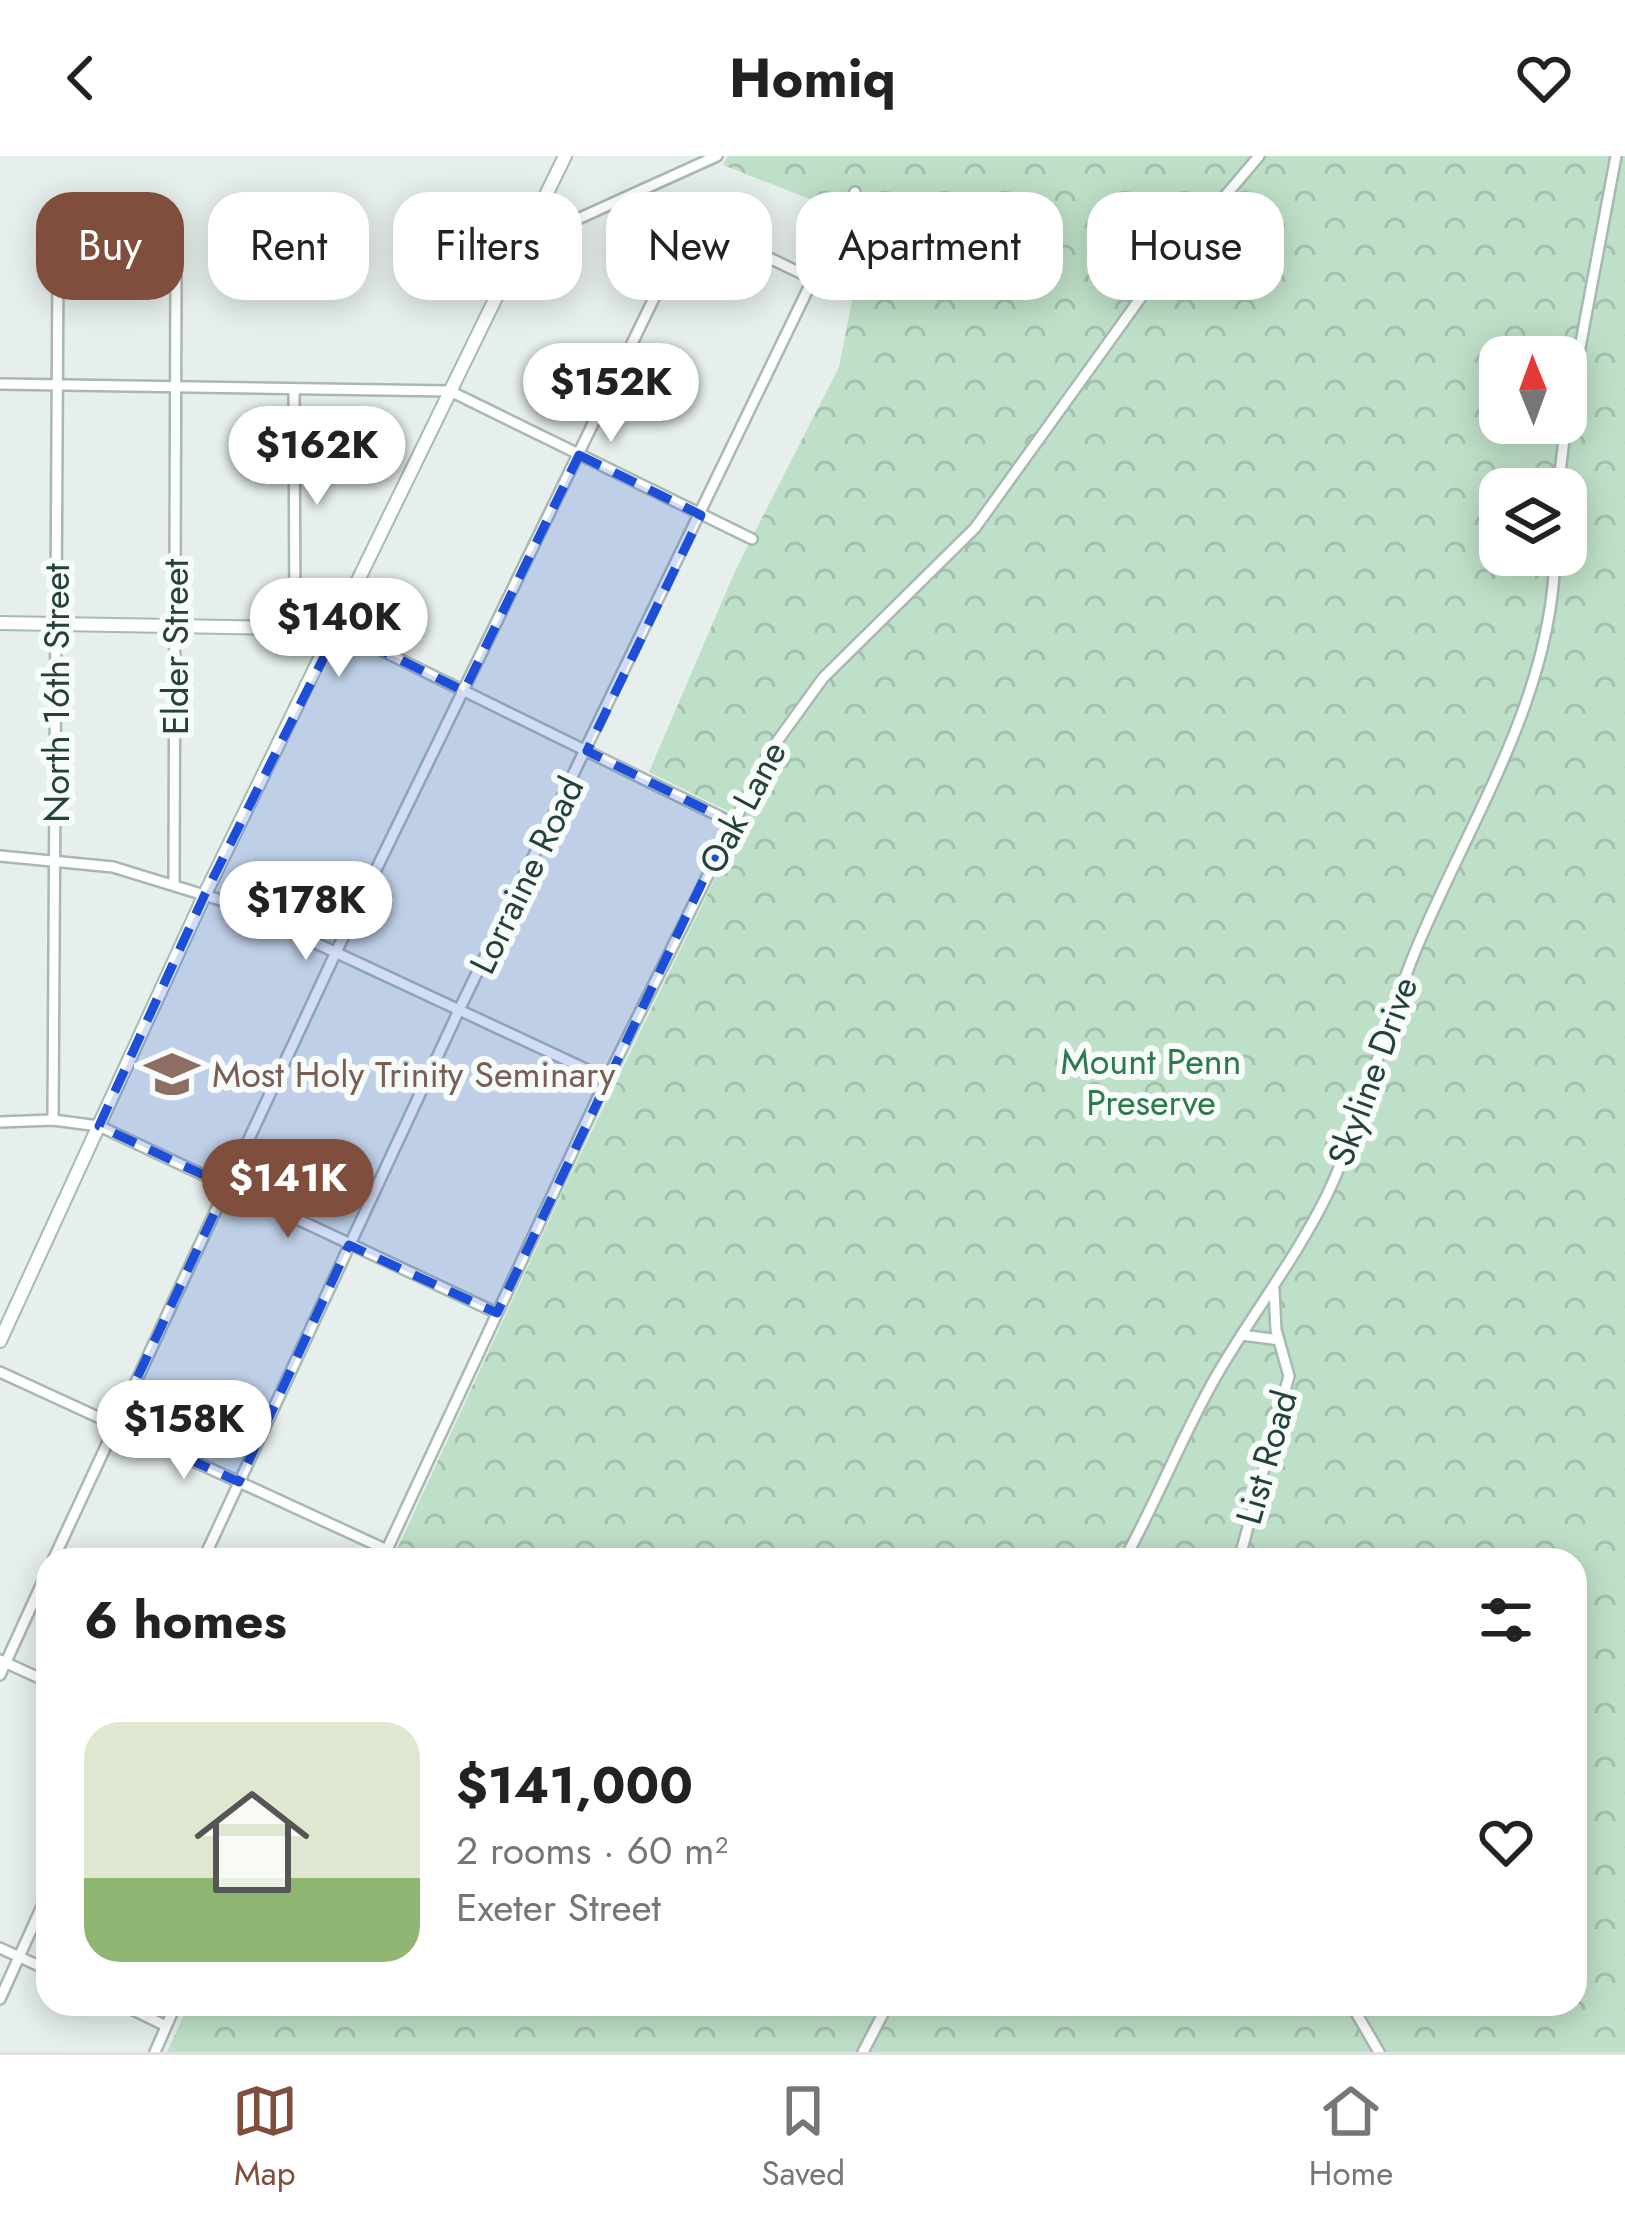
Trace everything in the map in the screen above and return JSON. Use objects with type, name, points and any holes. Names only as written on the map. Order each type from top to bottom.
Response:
[{"type":"main road","points":[[549,192],[566,156]]},
{"type":"main road","points":[[0,1341],[205,894],[496,300]]},
{"type":"main road","points":[[0,623],[338,629]]},
{"type":"street","points":[[645,192],[717,156]]},
{"type":"street","name":"Oak Lane","points":[[387,1548],[607,1079],[767,754],[807,697],[975,528],[1152,282],[1258,156]]},
{"type":"street","points":[[1582,336],[1616,156]]},
{"type":"street","name":"North 16th Street","points":[[53,1120],[58,300]]},
{"type":"street","name":"Elder Street","points":[[174,884],[176,300]]},
{"type":"street","points":[[59,1548],[336,952],[654,300]]},
{"type":"street","name":"Lorraine Road","points":[[209,1548],[460,1008],[803,300]]},
{"type":"street","points":[[0,383],[450,392],[752,539]]},
{"type":"street","points":[[294,389],[295,628]]},
{"type":"street","name":"Skyline Drive","points":[[1130,1548],[1346,1151],[1418,943],[1514,731],[1544,646],[1552,576]]},
{"type":"street","points":[[338,629],[731,822]]},
{"type":"street","points":[[0,856],[55,859],[205,894],[607,1079]]},
{"type":"street","points":[[0,1122],[53,1120],[99,1126],[497,1313]]},
{"type":"street","name":"List Road","points":[[1242,1548],[1289,1376],[1274,1285]]},
{"type":"street","points":[[1242,1336],[1280,1340]]},
{"type":"street","points":[[0,1372],[370,1548]]},
{"type":"street","points":[[0,1675],[36,1594]]},
{"type":"street","points":[[3,1661],[36,1676]]},
{"type":"street","points":[[0,1999],[36,1919]]},
{"type":"street","points":[[0,1948],[36,1964]]},
{"type":"street","points":[[146,2016],[166,2026]]},
{"type":"street","points":[[154,2052],[171,2016]]},
{"type":"street","points":[[863,2052],[882,2016]]},
{"type":"street","points":[[1358,2016],[1379,2052]]},
{"type":"highlighted area","points":[[579,455],[701,515],[587,751],[731,822],[497,1313],[349,1245],[239,1482],[115,1425],[227,1186],[99,1126],[205,894],[338,629],[464,691]]},
{"type":"green space","name":"Mount Penn Preserve","points":[[728,156],[1625,156],[1625,2052],[167,2052],[184,2016],[1587,2016],[1587,1548],[398,1548],[569,1178],[744,819],[649,772],[736,569],[839,367],[852,300],[1063,300],[1063,192],[796,194],[723,165]]},
{"type":"place","name":"Most Holy Trinity Seminary","points":[[172,1074]]}]
